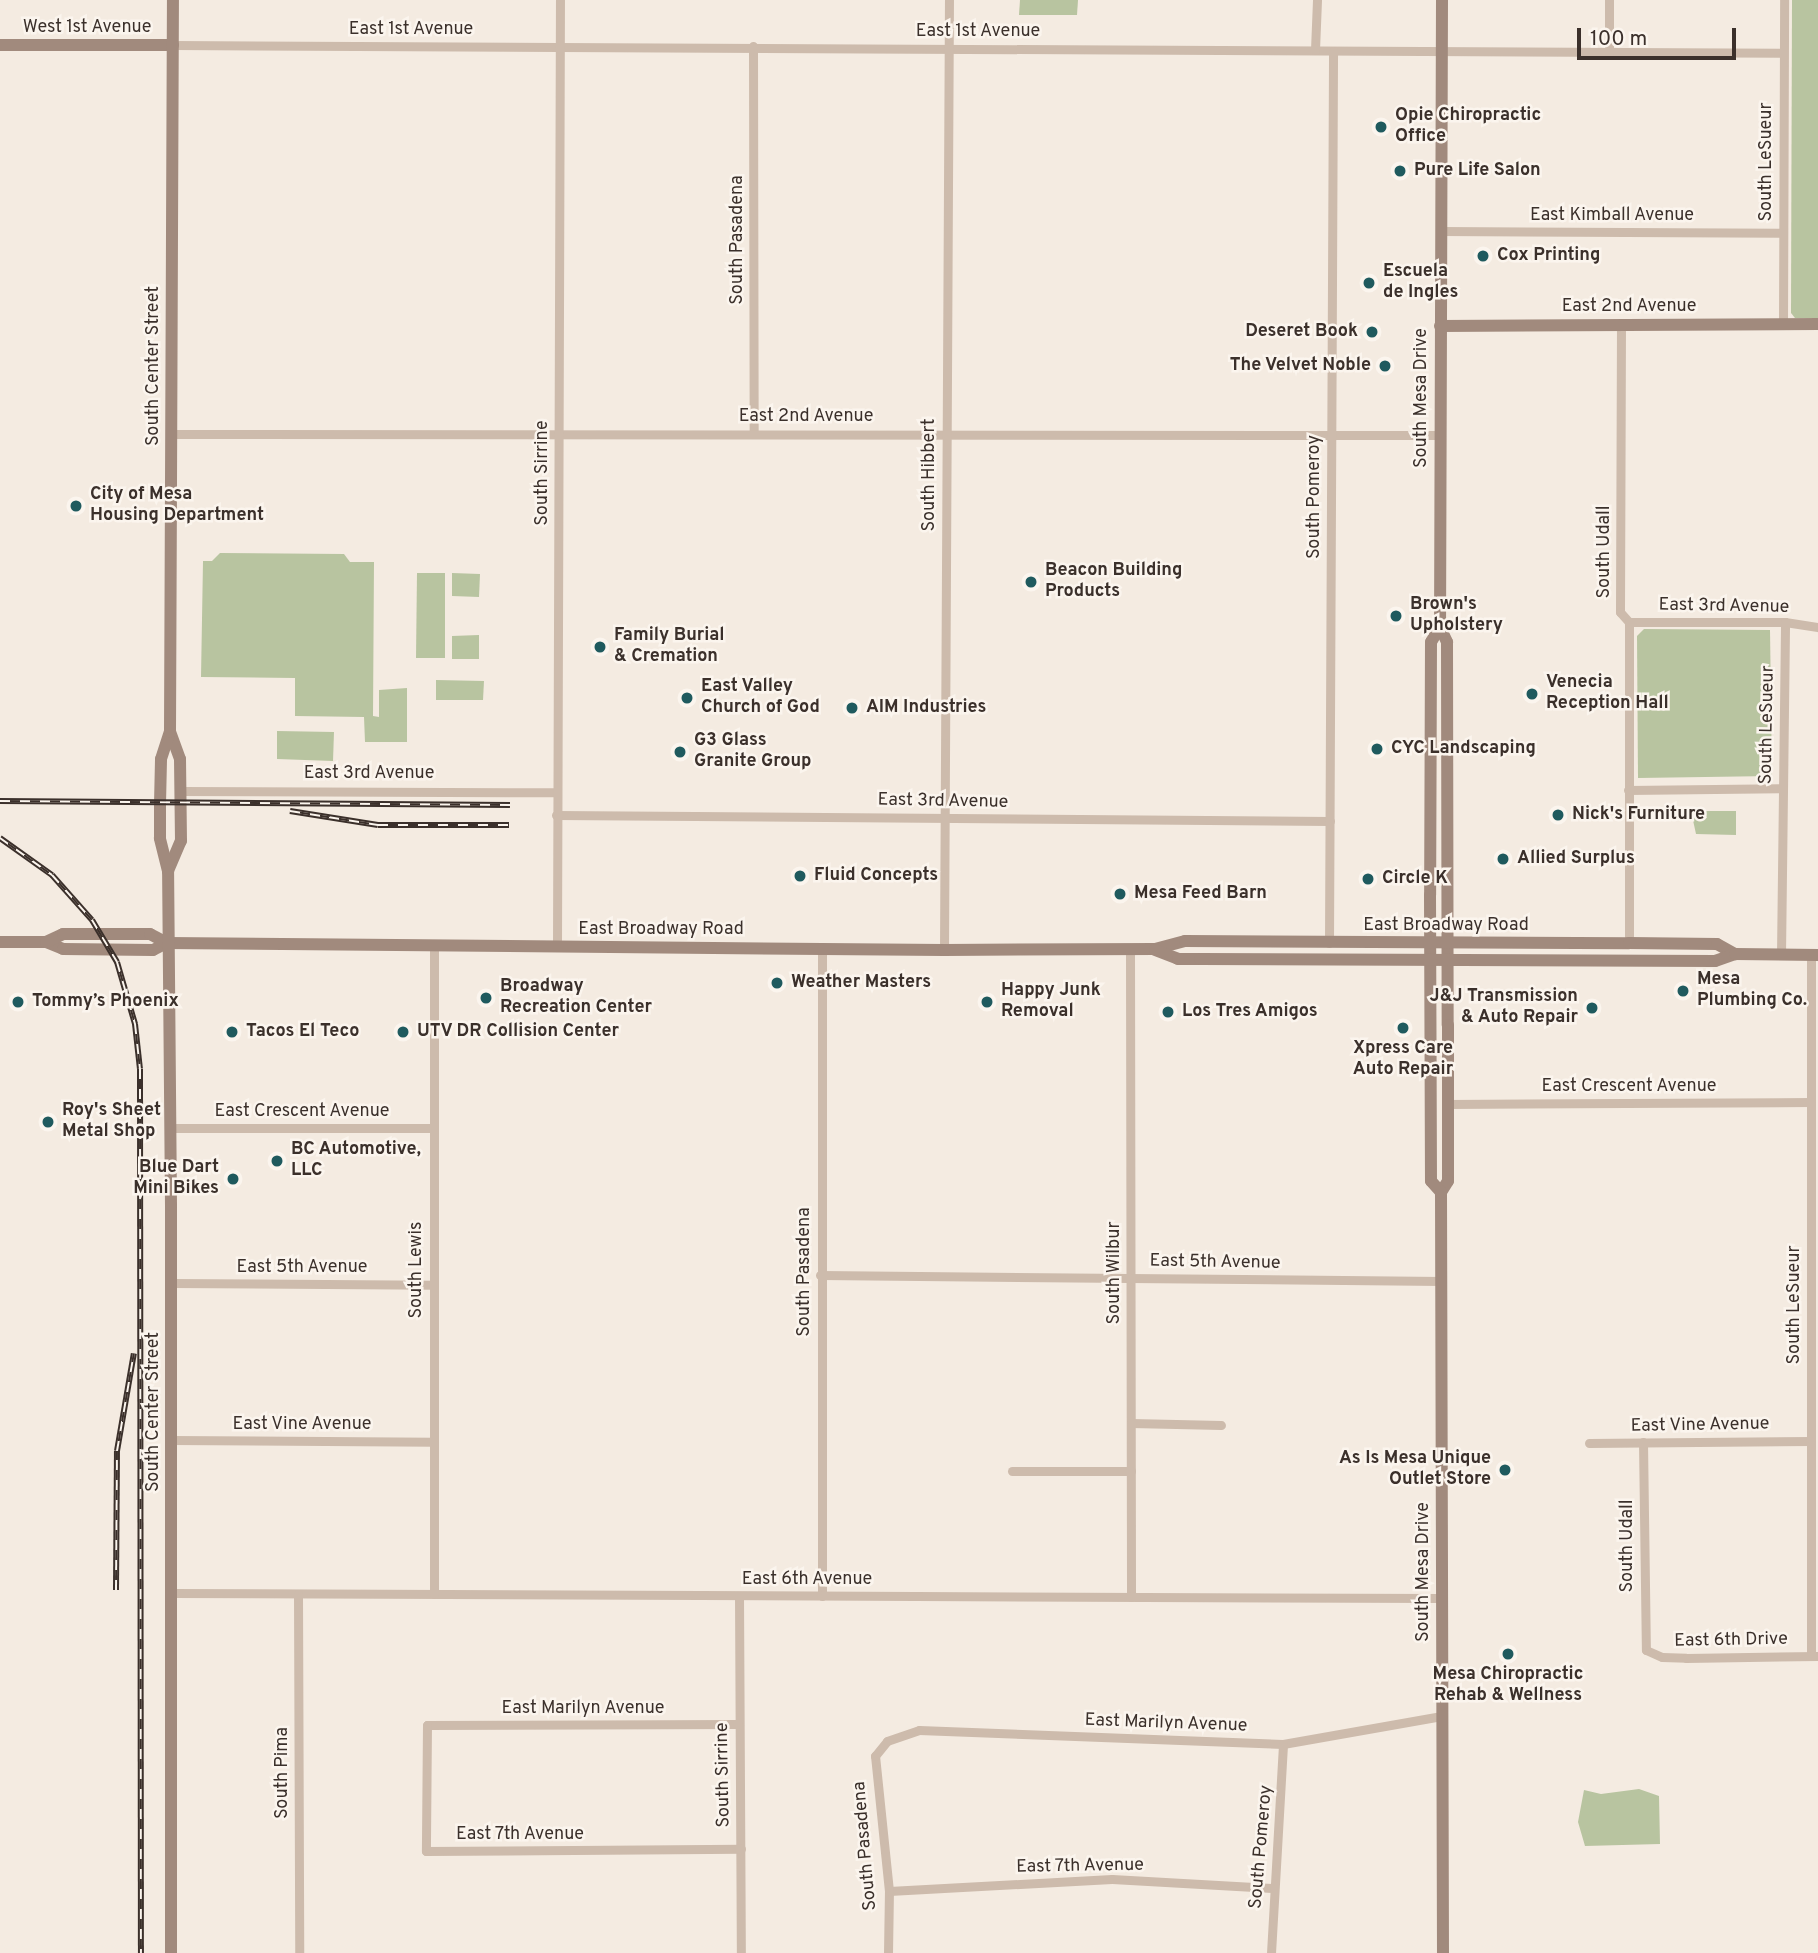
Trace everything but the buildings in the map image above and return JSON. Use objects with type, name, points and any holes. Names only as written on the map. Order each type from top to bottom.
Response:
[{"type":"main road","name":"South Center Street","points":[[171,1953],[172,1283],[168,871],[160,838],[160,804],[161,759],[170,732],[173,0]]},
{"type":"main road","name":"South Mesa Drive","points":[[1442,0],[1440,627],[1447,642],[1448,945],[1448,1181],[1441,1192],[1443,1953]]},
{"type":"main road","name":"West 1st Avenue","points":[[0,45],[173,45]]},
{"type":"main road","name":"East 2nd Avenue","points":[[1440,326],[1818,324]]},
{"type":"main road","name":"South Mesa Drive","points":[[1440,627],[1430,642],[1430,960],[1431,1181],[1441,1192]]},
{"type":"main road","name":"South Center Street","points":[[168,871],[181,841],[180,758],[170,732]]},
{"type":"main road","name":"East Broadway Road","points":[[0,942],[46,942],[62,934],[150,934],[167,943],[944,950],[1155,949],[1185,942],[1430,945],[1629,943],[1717,944],[1735,954]]},
{"type":"main road","name":"East Broadway Road","points":[[1155,949],[1178,959],[1715,961],[1735,954],[1814,955]]},
{"type":"street","name":"South Sirrine","points":[[557,947],[560,0]]},
{"type":"street","name":"South Hibbert","points":[[944,950],[949,0]]},
{"type":"street","points":[[1315,50],[1317,0]]},
{"type":"street","points":[[1609,0],[1609,53]]},
{"type":"street","name":"South LeSueur","points":[[1783,324],[1784,0]]},
{"type":"street","name":"East 1st Avenue","points":[[173,45],[1783,53]]},
{"type":"street","name":"South Pasadena","points":[[753,46],[754,434]]},
{"type":"street","name":"South Pomeroy","points":[[1329,943],[1333,51]]},
{"type":"street","name":"East Kimball Avenue","points":[[1441,231],[1783,233]]},
{"type":"street","name":"South Udall","points":[[1621,325],[1620,612],[1629,622],[1629,943]]},
{"type":"street","name":"East 2nd Avenue","points":[[172,434],[1440,435]]},
{"type":"street","name":"East 3rd Avenue","points":[[1629,622],[1785,622],[1818,627]]},
{"type":"street","name":"South LeSueur","points":[[1781,955],[1785,622]]},
{"type":"street","points":[[1628,790],[1783,788]]},
{"type":"street","name":"East 3rd Avenue","points":[[181,791],[557,792]]},
{"type":"street","name":"East 3rd Avenue","points":[[556,815],[1330,821]]},
{"type":"street","name":"South Lewis","points":[[434,946],[434,1594]]},
{"type":"street","name":"South Pasadena","points":[[822,949],[822,1596]]},
{"type":"street","name":"South Wilbur","points":[[1130,949],[1131,1597]]},
{"type":"street","name":"South LeSueur","points":[[1814,955],[1811,1441],[1815,1656]]},
{"type":"street","name":"East Crescent Avenue","points":[[1448,1104],[1811,1102]]},
{"type":"street","name":"East Crescent Avenue","points":[[170,1128],[433,1128]]},
{"type":"street","name":"East 5th Avenue","points":[[820,1275],[1441,1281]]},
{"type":"street","name":"East 5th Avenue","points":[[172,1283],[433,1285]]},
{"type":"street","points":[[1131,1423],[1221,1425]]},
{"type":"street","name":"East Vine Avenue","points":[[171,1440],[433,1442]]},
{"type":"street","name":"East Vine Avenue","points":[[1589,1443],[1811,1441]]},
{"type":"street","name":"South Udall","points":[[1643,1442],[1646,1650]]},
{"type":"street","points":[[1012,1472],[1131,1472]]},
{"type":"street","name":"East 6th Avenue","points":[[172,1593],[1442,1598]]},
{"type":"street","name":"South Pima","points":[[298,1594],[299,1953]]},
{"type":"street","name":"South Sirrine","points":[[739,1595],[741,1953]]},
{"type":"street","name":"East 6th Drive","points":[[1646,1650],[1674,1658],[1815,1656]]},
{"type":"street","name":"East Marilyn Avenue","points":[[887,1741],[919,1730],[1283,1744],[1442,1716]]},
{"type":"street","name":"East Marilyn Avenue","points":[[426,1851],[427,1725],[738,1724]]},
{"type":"street","name":"South Pasadena","points":[[887,1741],[875,1756],[889,1891],[888,1953]]},
{"type":"street","name":"South Pomeroy","points":[[1271,1953],[1272,1888],[1283,1744]]},
{"type":"street","name":"East 7th Avenue","points":[[426,1851],[741,1849]]},
{"type":"street","name":"East 7th Avenue","points":[[889,1891],[1112,1879],[1272,1888]]},
{"type":"green space","points":[[1020,0],[1078,0],[1077,15],[1019,15]]},
{"type":"green space","points":[[1792,0],[1818,0],[1818,318],[1795,318],[1791,313]]},
{"type":"green space","points":[[220,553],[344,554],[350,562],[374,562],[373,716],[379,717],[379,690],[407,688],[407,742],[365,742],[364,717],[295,716],[295,678],[201,677],[203,561],[212,561]]},
{"type":"green space","points":[[417,573],[445,573],[445,658],[416,658]]},
{"type":"green space","points":[[452,573],[480,574],[479,597],[452,596]]},
{"type":"green space","points":[[1644,629],[1770,630],[1772,776],[1638,778],[1637,636]]},
{"type":"green space","points":[[479,635],[479,659],[452,659],[452,636]]},
{"type":"green space","points":[[436,680],[484,681],[483,700],[436,700]]},
{"type":"green space","points":[[277,731],[334,732],[333,761],[277,759]]},
{"type":"green space","points":[[1691,811],[1736,811],[1736,835],[1696,834]]},
{"type":"green space","points":[[1639,1789],[1659,1796],[1660,1844],[1585,1846],[1578,1822],[1584,1790],[1601,1794]]},
{"type":"railway","points":[[0,801],[510,805]]},
{"type":"railway","points":[[290,811],[378,825],[509,825]]},
{"type":"railway","points":[[0,838],[52,875],[92,920],[117,962],[135,1024],[140,1069],[141,1953]]},
{"type":"railway","points":[[116,1590],[117,1451],[134,1353]]},
{"type":"place","name":"Opie Chiropractic Office","points":[[1381,127]]},
{"type":"place","name":"Pure Life Salon","points":[[1400,171]]},
{"type":"place","name":"Cox Printing","points":[[1483,256]]},
{"type":"place","name":"Escuela de Ingles","points":[[1369,283]]},
{"type":"place","name":"Deseret Book","points":[[1372,332]]},
{"type":"place","name":"The Velvet Noble","points":[[1385,366]]},
{"type":"place","name":"City of Mesa Housing Department","points":[[76,506]]},
{"type":"place","name":"Beacon Building Products","points":[[1031,582]]},
{"type":"place","name":"Brown's Upholstery","points":[[1396,616]]},
{"type":"place","name":"Family Burial & Cremation","points":[[600,647]]},
{"type":"place","name":"Venecia Reception Hall","points":[[1532,694]]},
{"type":"place","name":"East Valley Church of God","points":[[687,698]]},
{"type":"place","name":"AIM Industries","points":[[852,708]]},
{"type":"place","name":"CYC Landscaping","points":[[1377,749]]},
{"type":"place","name":"G3 Glass Granite Group","points":[[680,752]]},
{"type":"place","name":"Nick's Furniture","points":[[1558,815]]},
{"type":"place","name":"Allied Surplus","points":[[1503,859]]},
{"type":"place","name":"Fluid Concepts","points":[[800,876]]},
{"type":"place","name":"Circle K","points":[[1368,879]]},
{"type":"place","name":"Mesa Feed Barn","points":[[1120,894]]},
{"type":"place","name":"Weather Masters","points":[[777,983]]},
{"type":"place","name":"Mesa Plumbing Co.","points":[[1683,991]]},
{"type":"place","name":"Broadway Recreation Center","points":[[486,998]]},
{"type":"place","name":"Tommy’s Phoenix","points":[[18,1002]]},
{"type":"place","name":"Happy Junk Removal","points":[[987,1002]]},
{"type":"place","name":"J&J Transmission & Auto Repair","points":[[1592,1008]]},
{"type":"place","name":"Los Tres Amigos","points":[[1168,1012]]},
{"type":"place","name":"Xpress Care Auto Repair","points":[[1403,1028]]},
{"type":"place","name":"Tacos El Teco","points":[[232,1032]]},
{"type":"place","name":"UTV DR Collision Center","points":[[403,1032]]},
{"type":"place","name":"Roy's Sheet Metal Shop","points":[[48,1122]]},
{"type":"place","name":"BC Automotive, LLC","points":[[277,1161]]},
{"type":"place","name":"Blue Dart Mini Bikes","points":[[233,1179]]},
{"type":"place","name":"As Is Mesa Unique Outlet Store","points":[[1505,1470]]},
{"type":"place","name":"Mesa Chiropractic Rehab & Wellness","points":[[1508,1654]]}]
